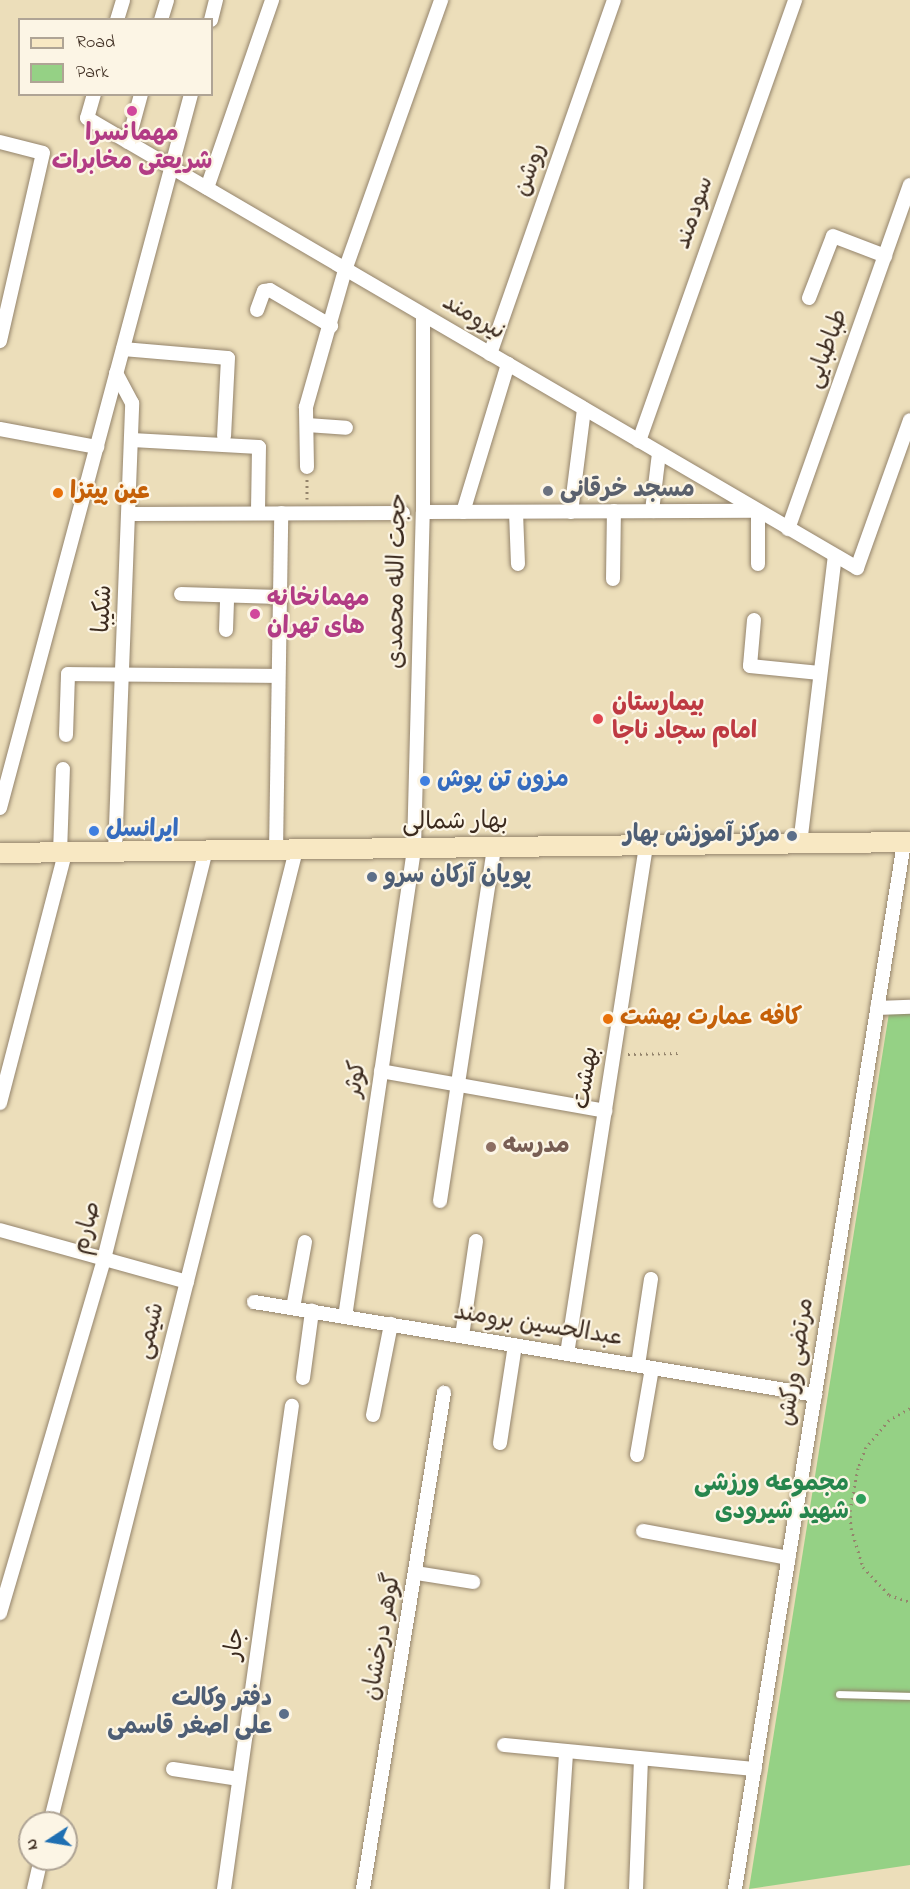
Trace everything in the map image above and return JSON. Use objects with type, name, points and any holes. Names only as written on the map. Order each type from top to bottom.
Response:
[{"type":"main road","name":"بهار شمالی","points":[[0,853],[907,843]]},
{"type":"street","points":[[118,18],[123,0]]},
{"type":"street","points":[[162,18],[167,0]]},
{"type":"street","points":[[212,18],[216,0]]},
{"type":"street","points":[[207,188],[272,0]]},
{"type":"street","points":[[307,467],[306,407],[331,326],[345,270],[441,0]]},
{"type":"street","name":"روشن","points":[[490,354],[614,0]]},
{"type":"street","name":"سودمند","points":[[639,441],[795,0]]},
{"type":"street","name":"نیرومند","points":[[93,96],[87,118],[857,568],[910,420]]},
{"type":"street","points":[[128,142],[140,96]]},
{"type":"street","points":[[0,808],[190,96]]},
{"type":"street","points":[[0,142],[43,153],[0,341]]},
{"type":"street","name":"طباطبایی","points":[[788,529],[910,185]]},
{"type":"street","points":[[809,298],[833,236],[885,256]]},
{"type":"street","points":[[257,310],[264,291],[270,290],[331,326]]},
{"type":"street","name":"حجت الله محمدی","points":[[414,848],[423,512],[423,315]]},
{"type":"street","points":[[123,349],[228,358],[224,436]]},
{"type":"street","points":[[463,512],[508,364]]},
{"type":"street","name":"شکیبا","points":[[115,852],[131,514],[132,440],[132,403],[116,373]]},
{"type":"street","points":[[571,512],[584,409]]},
{"type":"street","points":[[307,425],[346,428]]},
{"type":"street","points":[[0,429],[97,447]]},
{"type":"street","points":[[132,440],[259,447],[258,513]]},
{"type":"street","points":[[652,511],[659,453]]},
{"type":"street","points":[[613,579],[614,511]]},
{"type":"street","points":[[423,512],[758,511],[758,564]]},
{"type":"street","points":[[516,512],[518,564]]},
{"type":"street","points":[[276,850],[281,513]]},
{"type":"street","points":[[131,514],[403,513]]},
{"type":"street","points":[[800,844],[835,556]]},
{"type":"street","points":[[181,594],[279,597]]},
{"type":"street","points":[[226,630],[227,596]]},
{"type":"street","points":[[754,620],[750,666],[820,673]]},
{"type":"street","points":[[66,735],[68,674],[278,676]]},
{"type":"street","points":[[0,1103],[62,853],[63,769]]},
{"type":"street","name":"مرتضی ورکش","points":[[735,1889],[877,1008],[907,843]]},
{"type":"street","name":"بهشت","points":[[567,1354],[646,846]]},
{"type":"street","name":"کوثر","points":[[345,1317],[414,848]]},
{"type":"street","points":[[440,1201],[494,848]]},
{"type":"street","name":"شیمی","points":[[53,1811],[296,850]]},
{"type":"street","name":"صارم","points":[[0,1613],[104,1259],[206,851]]},
{"type":"street","points":[[877,1008],[910,1007]]},
{"type":"street","points":[[381,1071],[605,1111]]},
{"type":"street","points":[[0,1230],[187,1282]]},
{"type":"street","points":[[462,1336],[476,1241]]},
{"type":"street","points":[[293,1308],[305,1242]]},
{"type":"street","points":[[638,1365],[651,1279]]},
{"type":"street","name":"عبدالحسین برومند","points":[[254,1302],[815,1395]]},
{"type":"street","points":[[303,1378],[312,1311]]},
{"type":"street","points":[[373,1415],[391,1324]]},
{"type":"street","points":[[500,1443],[515,1345]]},
{"type":"street","points":[[637,1455],[652,1368]]},
{"type":"street","name":"گوهر درخشان","points":[[363,1889],[444,1393]]},
{"type":"street","name":"جار","points":[[224,1889],[292,1406]]},
{"type":"street","points":[[643,1531],[789,1558]]},
{"type":"street","points":[[416,1573],[473,1582]]},
{"type":"street","points":[[504,1745],[566,1753],[755,1769]]},
{"type":"street","points":[[557,1889],[566,1753]]},
{"type":"street","points":[[636,1889],[641,1760]]},
{"type":"street","points":[[173,1769],[239,1779]]},
{"type":"street","points":[[34,1889],[38,1871]]},
{"type":"lane","points":[[839,1694],[910,1696]]},
{"type":"path","points":[[307,467],[307,513]]},
{"type":"path","points":[[614,1054],[679,1053]]},
{"type":"path","points":[[910,1408],[889,1420],[867,1448],[856,1475],[850,1510],[851,1528],[863,1567],[890,1595],[910,1602]]},
{"type":"green space","name":"مجموعه ورزشی شهید شیرودی","points":[[889,1013],[910,1013],[910,1865],[749,1889]]},
{"type":"place","name":"مهمانسرا شریعتی مخابرات","points":[[132,111]]},
{"type":"place","name":"مسجد خرقانی","points":[[548,491]]},
{"type":"place","name":"عین پیتزا","points":[[58,493]]},
{"type":"place","name":"مهمانخانه های تهران","points":[[255,614]]},
{"type":"place","name":"بیمارستان امام سجاد ناجا","points":[[598,719]]},
{"type":"place","name":"مزون تن پوش","points":[[425,781]]},
{"type":"place","name":"ایرانسل","points":[[94,831]]},
{"type":"place","name":"مرکز آموزش بهار","points":[[792,836]]},
{"type":"place","name":"پویان آرکان سرو","points":[[372,877]]},
{"type":"place","name":"کافه عمارت بهشت","points":[[608,1019]]},
{"type":"place","name":"مدرسه","points":[[491,1147]]},
{"type":"place","name":"مجموعه ورزشی شهید شیرودی","points":[[861,1499]]},
{"type":"place","name":"دفتر وکالت علی اصغر قاسمی","points":[[284,1714]]}]
